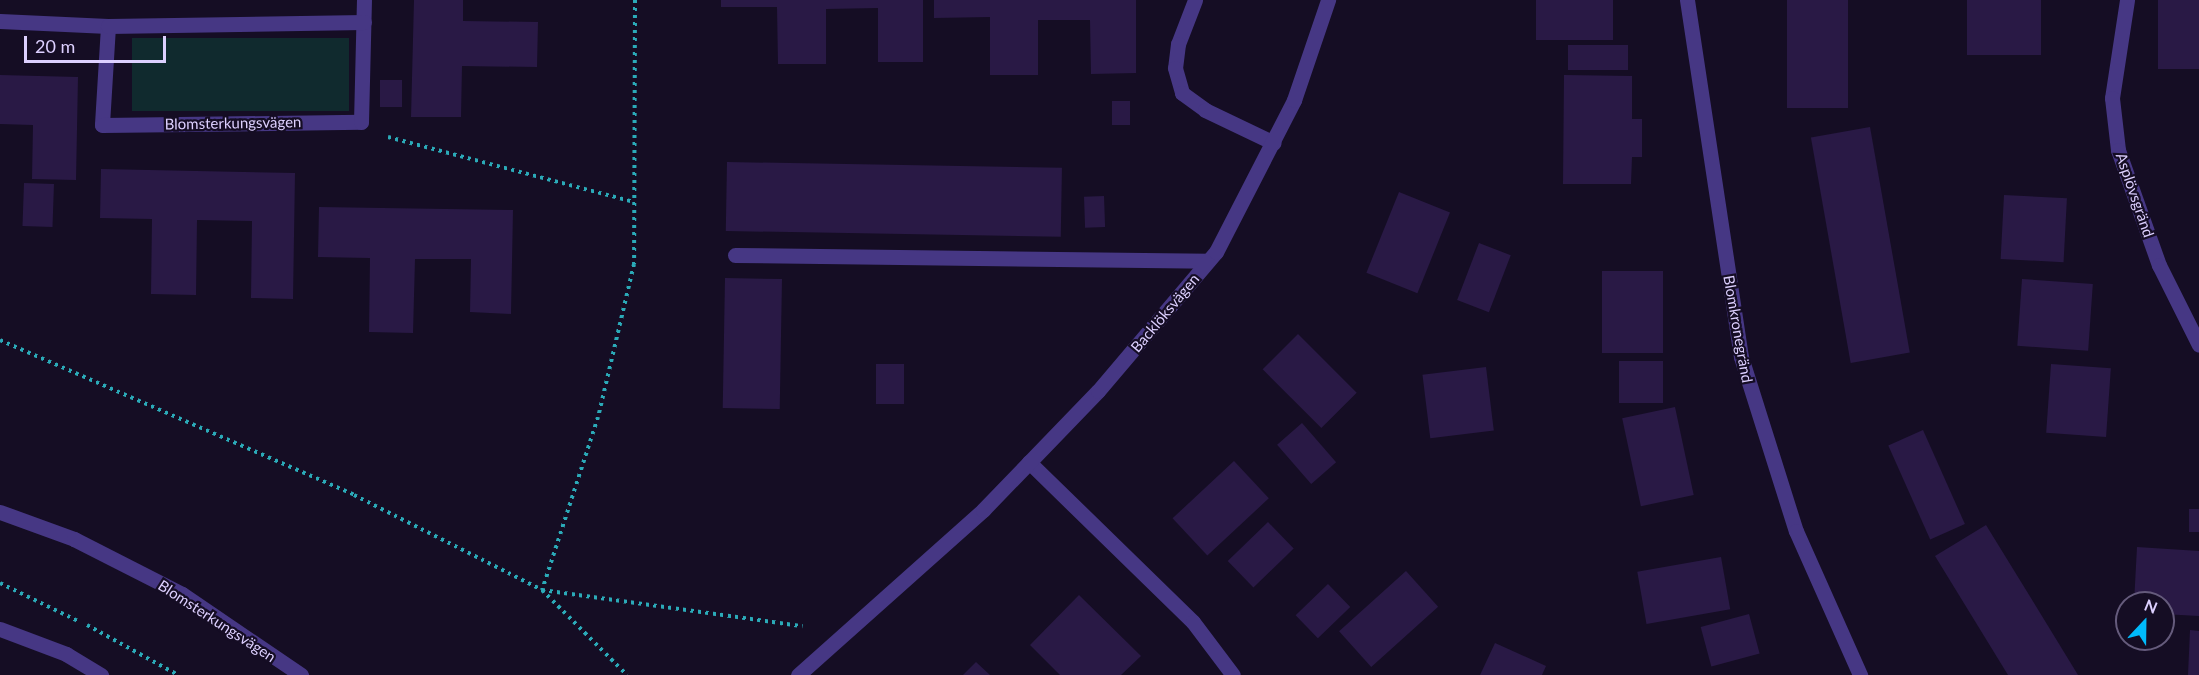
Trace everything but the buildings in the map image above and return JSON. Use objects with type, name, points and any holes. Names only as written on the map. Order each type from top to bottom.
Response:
[{"type":"street","points":[[362,122],[364,0]]},
{"type":"street","points":[[1195,0],[1178,44],[1175,68],[1182,93],[1205,110],[1274,143]]},
{"type":"street","name":"Backlöksvägen","points":[[798,675],[983,510],[1098,391],[1208,261],[1274,143],[1328,0]]},
{"type":"street","name":"Blomkronegränd","points":[[1687,0],[1741,357],[1796,531],[1860,675]]},
{"type":"street","name":"Asplövsgränd","points":[[2127,0],[2112,98],[2118,150],[2159,265],[2199,345]]},
{"type":"street","points":[[0,21],[108,26],[364,22]]},
{"type":"street","name":"Blomsterkungsvägen","points":[[108,26],[102,125],[362,122]]},
{"type":"street","points":[[735,255],[1208,261]]},
{"type":"street","points":[[1029,462],[1193,622],[1233,675]]},
{"type":"street","name":"Blomsterkungsvägen","points":[[0,512],[74,539],[182,594],[301,675]]},
{"type":"street","points":[[0,629],[66,654],[100,675]]},
{"type":"path","points":[[542,590],[598,417],[634,264],[635,0]]},
{"type":"path","points":[[362,122],[387,136],[634,202]]},
{"type":"path","points":[[0,340],[354,495],[542,590],[627,675]]},
{"type":"path","points":[[542,590],[846,631]]},
{"type":"green space","points":[[132,38],[349,38],[349,111],[132,111]]}]
